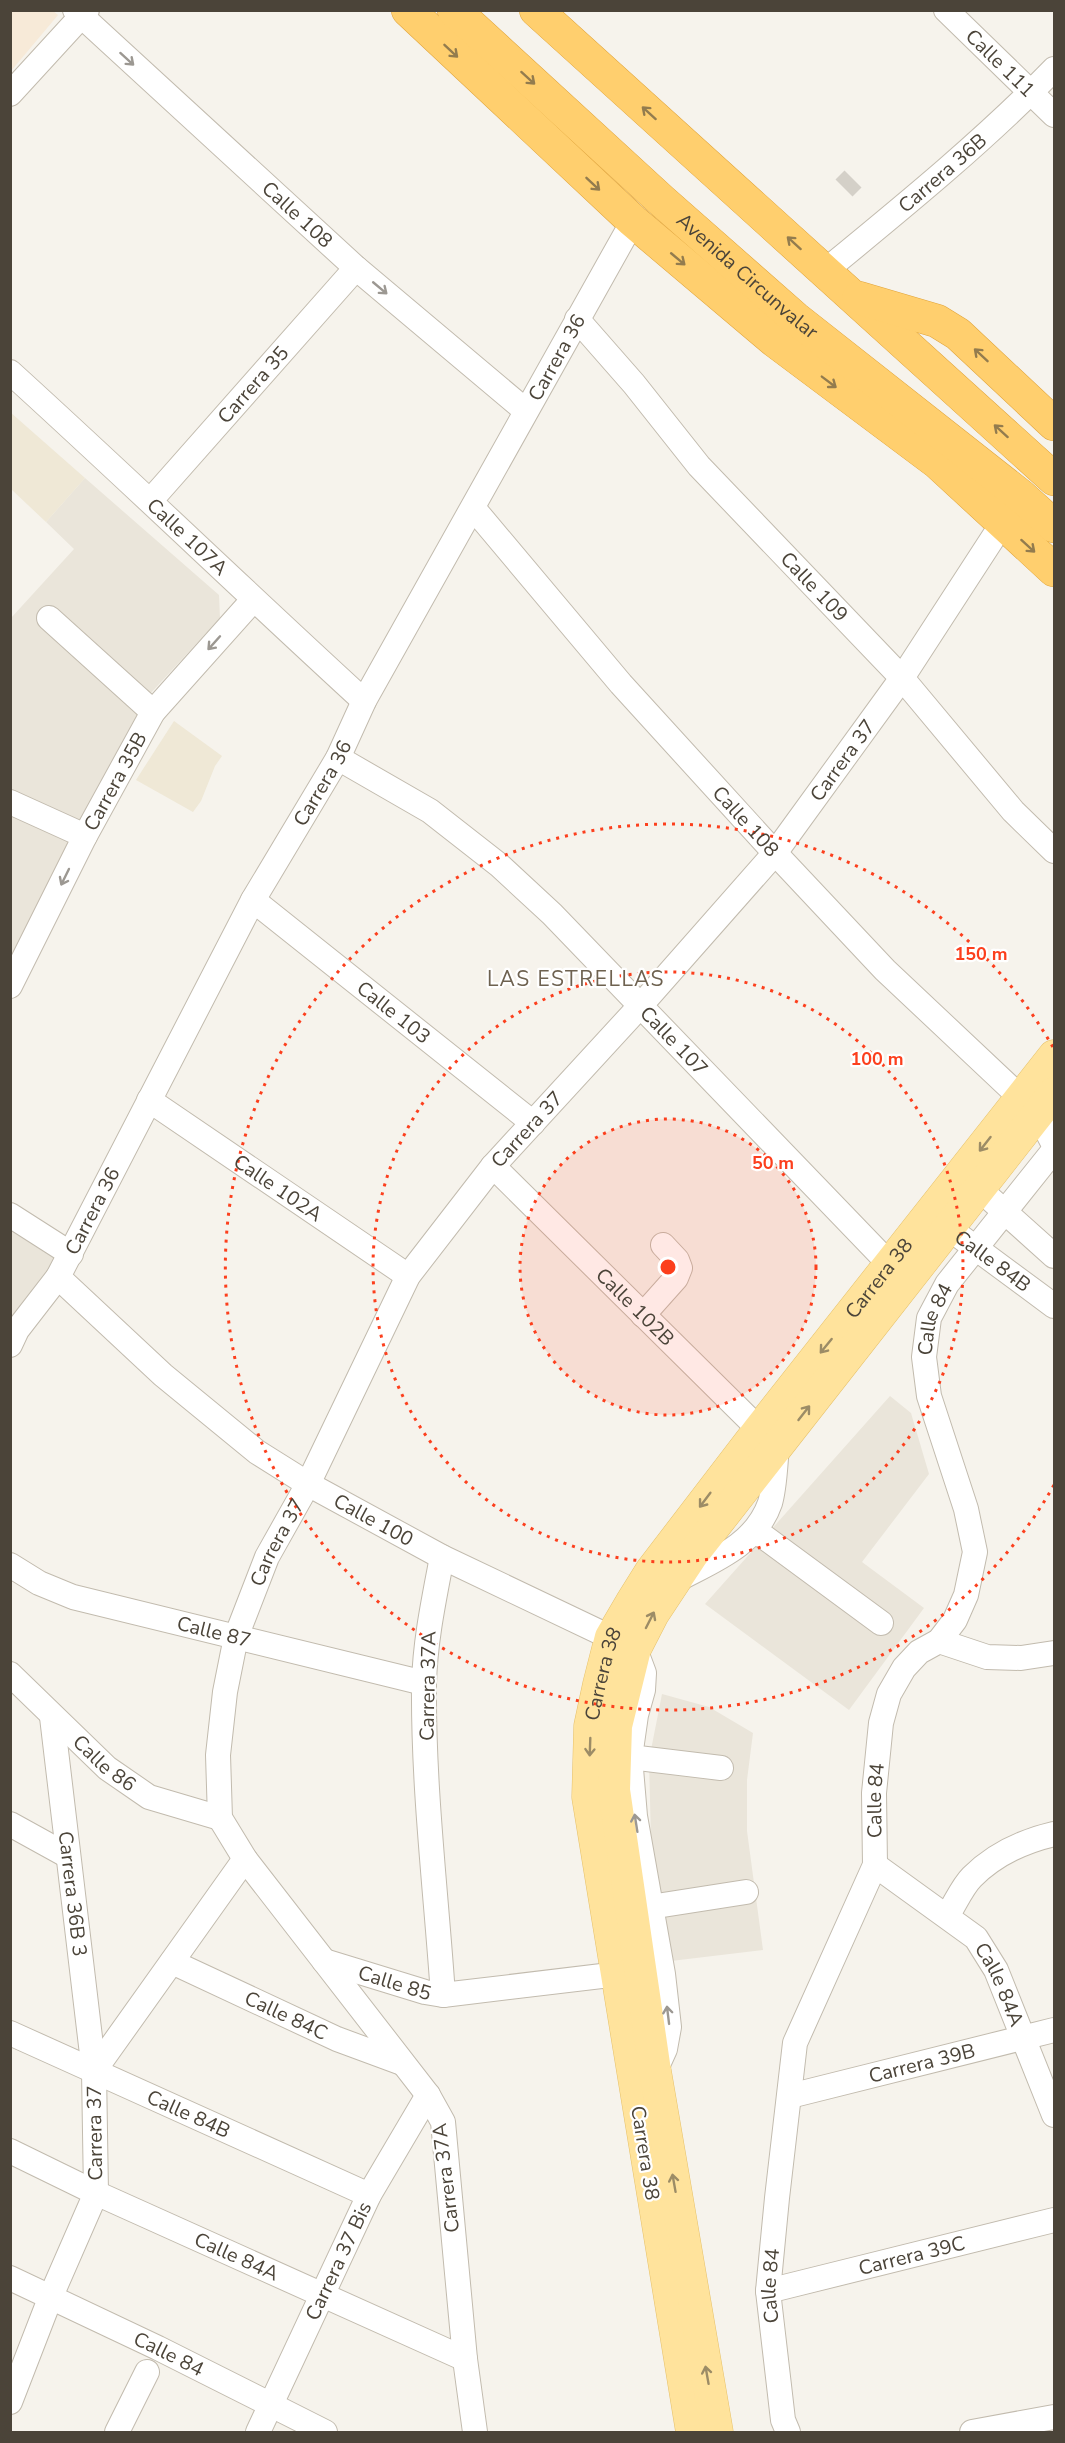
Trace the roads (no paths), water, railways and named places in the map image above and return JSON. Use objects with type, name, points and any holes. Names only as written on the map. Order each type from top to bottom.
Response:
[{"type":"highway","points":[[408,10],[633,221],[775,341],[938,462],[1054,570]]},
{"type":"highway","name":"Avenida Circunvalar","points":[[454,10],[661,200],[795,318],[1021,496],[1054,526]]},
{"type":"highway","points":[[536,10],[1050,474]]},
{"type":"highway","points":[[851,296],[937,321],[958,334],[1051,413]]},
{"type":"highway","points":[[901,401],[938,462]]},
{"type":"main road","name":"Carrera 38","points":[[717,2433],[655,2071],[628,1973],[588,1797],[591,1725],[651,1570],[768,1438],[1038,1101],[1054,1056]]},
{"type":"main road","name":"Carrera 38","points":[[623,1643],[652,1614],[768,1438]]},
{"type":"main road","name":"Carrera 38","points":[[628,1973],[692,2433]]},
{"type":"street","name":"Calle 111","points":[[946,10],[1054,115]]},
{"type":"street","points":[[10,94],[81,13]]},
{"type":"street","name":"Calle 108","points":[[81,13],[356,268],[526,411]]},
{"type":"street","name":"Carrera 36B","points":[[825,271],[892,216],[1032,93],[1054,69]]},
{"type":"street","name":"Carrera 36","points":[[10,1345],[17,1330],[58,1277],[71,1254],[253,900],[338,758],[364,701],[633,221]]},
{"type":"street","name":"Carrera 35","points":[[151,500],[356,268]]},
{"type":"street","name":"Calle 109","points":[[577,319],[634,384],[699,466],[902,678],[1013,811],[1054,851]]},
{"type":"street","name":"Calle 107A","points":[[10,372],[151,500],[253,600],[364,701]]},
{"type":"street","name":"Calle 108","points":[[474,508],[621,684],[885,970],[1038,1101],[1054,1145]]},
{"type":"street","name":"Carrera 37","points":[[220,1818],[218,1755],[225,1692],[236,1636],[267,1557],[308,1484],[408,1276],[493,1166],[641,1005],[775,853],[902,678],[1002,524]]},
{"type":"street","name":"Carrera 35B","points":[[13,976],[85,836],[153,712],[253,600]]},
{"type":"street","points":[[49,618],[153,712]]},
{"type":"street","name":"Calle 107","points":[[338,758],[430,811],[499,865],[552,914],[641,1005],[899,1274]]},
{"type":"street","points":[[10,802],[85,836]]},
{"type":"street","name":"Calle 103","points":[[253,900],[533,1123]]},
{"type":"street","name":"Calle 102A","points":[[149,1100],[408,1276]]},
{"type":"street","name":"Calle 84","points":[[788,2433],[783,2420],[768,2291],[795,2043],[875,1865],[874,1793],[883,1713],[889,1694],[904,1668],[919,1652],[939,1641],[955,1620],[966,1594],[975,1552],[966,1509],[929,1396],[924,1357],[929,1318],[946,1284],[1054,1150]]},
{"type":"street","name":"Calle 102B","points":[[493,1166],[768,1438]]},
{"type":"street","name":"Calle 84B","points":[[971,1182],[1054,1256]]},
{"type":"street","points":[[10,1215],[71,1254]]},
{"type":"street","name":"Calle 84B","points":[[940,1221],[1054,1306]]},
{"type":"street","points":[[643,1315],[676,1278],[680,1268],[677,1260],[663,1245]]},
{"type":"street","name":"Calle 100","points":[[58,1277],[163,1374],[257,1452],[308,1484],[442,1557],[623,1643]]},
{"type":"street","points":[[673,1582],[731,1551],[756,1531],[770,1502],[768,1438]]},
{"type":"street","points":[[756,1531],[881,1623]]},
{"type":"street","name":"Carrera 37A","points":[[442,1557],[430,1620],[424,1683],[428,1781],[443,1995]]},
{"type":"street","name":"Calle 87","points":[[10,1565],[39,1582],[73,1597],[424,1683]]},
{"type":"street","points":[[939,1641],[987,1657],[1021,1658],[1054,1653]]},
{"type":"street","points":[[623,1643],[644,1673],[643,1690],[636,1716],[630,1756],[635,1816],[663,1974],[669,2027],[665,2049],[655,2071]]},
{"type":"street","name":"Calle 86","points":[[10,1674],[107,1768],[148,1797],[220,1818]]},
{"type":"street","name":"Carrera 36B 3","points":[[52,1716],[94,2071]]},
{"type":"street","points":[[630,1756],[721,1768]]},
{"type":"street","points":[[220,1818],[245,1859],[324,1961]]},
{"type":"street","points":[[10,1824],[68,1856]]},
{"type":"street","points":[[947,1916],[971,1878],[1003,1853],[1030,1840],[1054,1834]]},
{"type":"street","name":"Carrera 37","points":[[10,2402],[51,2296],[96,2193],[94,2071],[245,1859]]},
{"type":"street","name":"Calle 84A","points":[[875,1865],[976,1938],[996,1970],[1054,2115]]},
{"type":"street","points":[[650,1907],[746,1892]]},
{"type":"street","name":"Carrera 37A","points":[[324,1961],[428,2095],[443,2122],[465,2359],[475,2433]]},
{"type":"street","name":"Calle 85","points":[[324,1961],[425,1992],[443,1995],[628,1973]]},
{"type":"street","name":"Calle 84C","points":[[172,1962],[337,2039],[402,2063]]},
{"type":"street","name":"Carrera 39B","points":[[790,2096],[1054,2030]]},
{"type":"street","name":"Calle 84B","points":[[10,2033],[369,2195]]},
{"type":"street","name":"Carrera 37 Bis","points":[[258,2433],[369,2195],[428,2095]]},
{"type":"street","name":"Calle 84A","points":[[10,2151],[96,2193],[465,2359]]},
{"type":"street","name":"Carrera 39C","points":[[768,2291],[1054,2220]]},
{"type":"street","name":"Calle 84","points":[[10,2278],[158,2348],[325,2433]]},
{"type":"street","points":[[117,2433],[147,2372]]},
{"type":"street","points":[[972,2433],[1054,2417]]},
{"type":"tunnel","points":[[844,188],[853,179]]},
{"type":"district","name":"LAS ESTRELLAS","points":[[576,979]]}]
